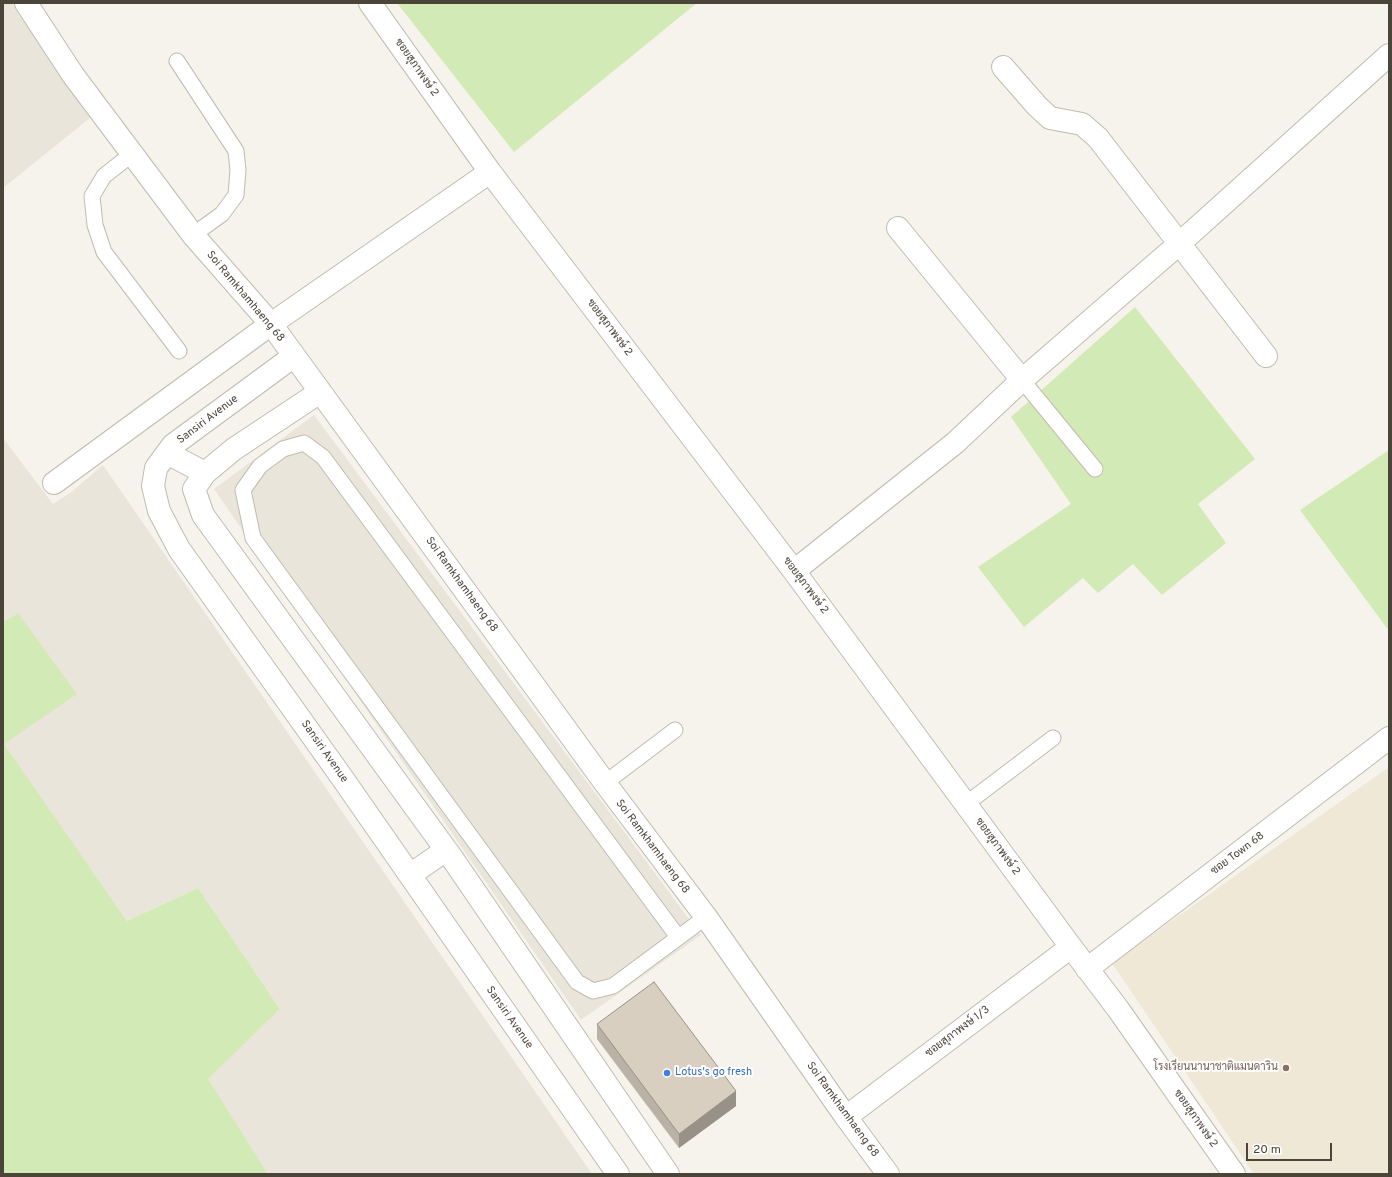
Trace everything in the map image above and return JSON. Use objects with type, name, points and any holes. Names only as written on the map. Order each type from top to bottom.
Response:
[{"type":"street","name":"Soi Ramkhamhaeng 68","points":[[26,3],[73,75],[193,235],[271,324],[605,783],[706,917],[846,1117],[888,1174]]},
{"type":"street","name":"ซอยสุภาพงษ์ 2","points":[[370,3],[490,172],[794,571],[1070,948],[1118,1009],[1234,1174]]},
{"type":"street","points":[[794,571],[955,443],[1022,380],[1180,243],[1389,55]]},
{"type":"street","points":[[1003,67],[1037,106],[1050,118],[1082,124],[1098,138],[1266,356]]},
{"type":"street","points":[[54,483],[271,324],[490,172]]},
{"type":"street","points":[[898,228],[1022,380]]},
{"type":"street","name":"Sansiri Avenue","points":[[294,356],[173,445],[156,468],[153,486],[159,510],[179,549],[410,875],[618,1174]]},
{"type":"street","points":[[320,392],[234,449],[205,473],[194,489],[203,515],[446,850],[668,1174]]},
{"type":"street","points":[[168,453],[205,473]]},
{"type":"street","name":"ซอย Town 68","points":[[1087,969],[1389,738]]},
{"type":"street","points":[[410,875],[446,850]]},
{"type":"street","name":"ซอยสุภาพงษ์ 1/3","points":[[846,1117],[1070,948]]},
{"type":"lane","points":[[177,61],[236,151],[238,170],[236,195],[222,214],[193,235]]},
{"type":"lane","points":[[132,154],[104,176],[92,196],[95,225],[104,252],[179,351]]},
{"type":"lane","points":[[1022,380],[1095,469]]},
{"type":"lane","points":[[678,937],[323,457],[304,443],[283,449],[260,466],[243,490],[253,538],[577,982],[593,991],[613,986],[706,917]]},
{"type":"lane","points":[[605,783],[675,730]]},
{"type":"lane","points":[[966,804],[1053,738]]},
{"type":"shaded area","points":[[3,3],[12,3],[90,118],[3,188]]},
{"type":"shaded area","points":[[314,415],[701,935],[581,1020],[214,489]]},
{"type":"shaded area","points":[[3,438],[53,504],[70,493],[103,465],[592,1174],[268,1174],[207,1079],[280,1009],[198,888],[127,921],[3,744],[18,613],[3,622]]},
{"type":"shaded area","name":"โรงเรียนนานาชาติแมนดาริน","points":[[1389,767],[1389,1174],[1254,1174],[1112,963]]},
{"type":"green space","points":[[397,3],[697,3],[514,152]]},
{"type":"green space","points":[[1135,307],[1255,459],[1198,504],[1226,543],[1162,595],[1133,564],[1098,593],[1083,578],[1024,627],[978,567],[1071,504],[1011,417]]},
{"type":"green space","points":[[1389,450],[1389,631],[1300,510]]},
{"type":"green space","points":[[18,613],[77,694],[4,744],[127,921],[198,888],[280,1009],[208,1079],[268,1174],[3,1174],[3,622]]},
{"type":"building","name":"Lotus's go fresh","points":[[654,982],[736,1091],[679,1134],[597,1024]]},
{"type":"place","name":"โรงเรียนนานาชาติแมนดาริน","points":[[1286,1068]]},
{"type":"place","name":"Lotus's go fresh","points":[[667,1073]]}]
